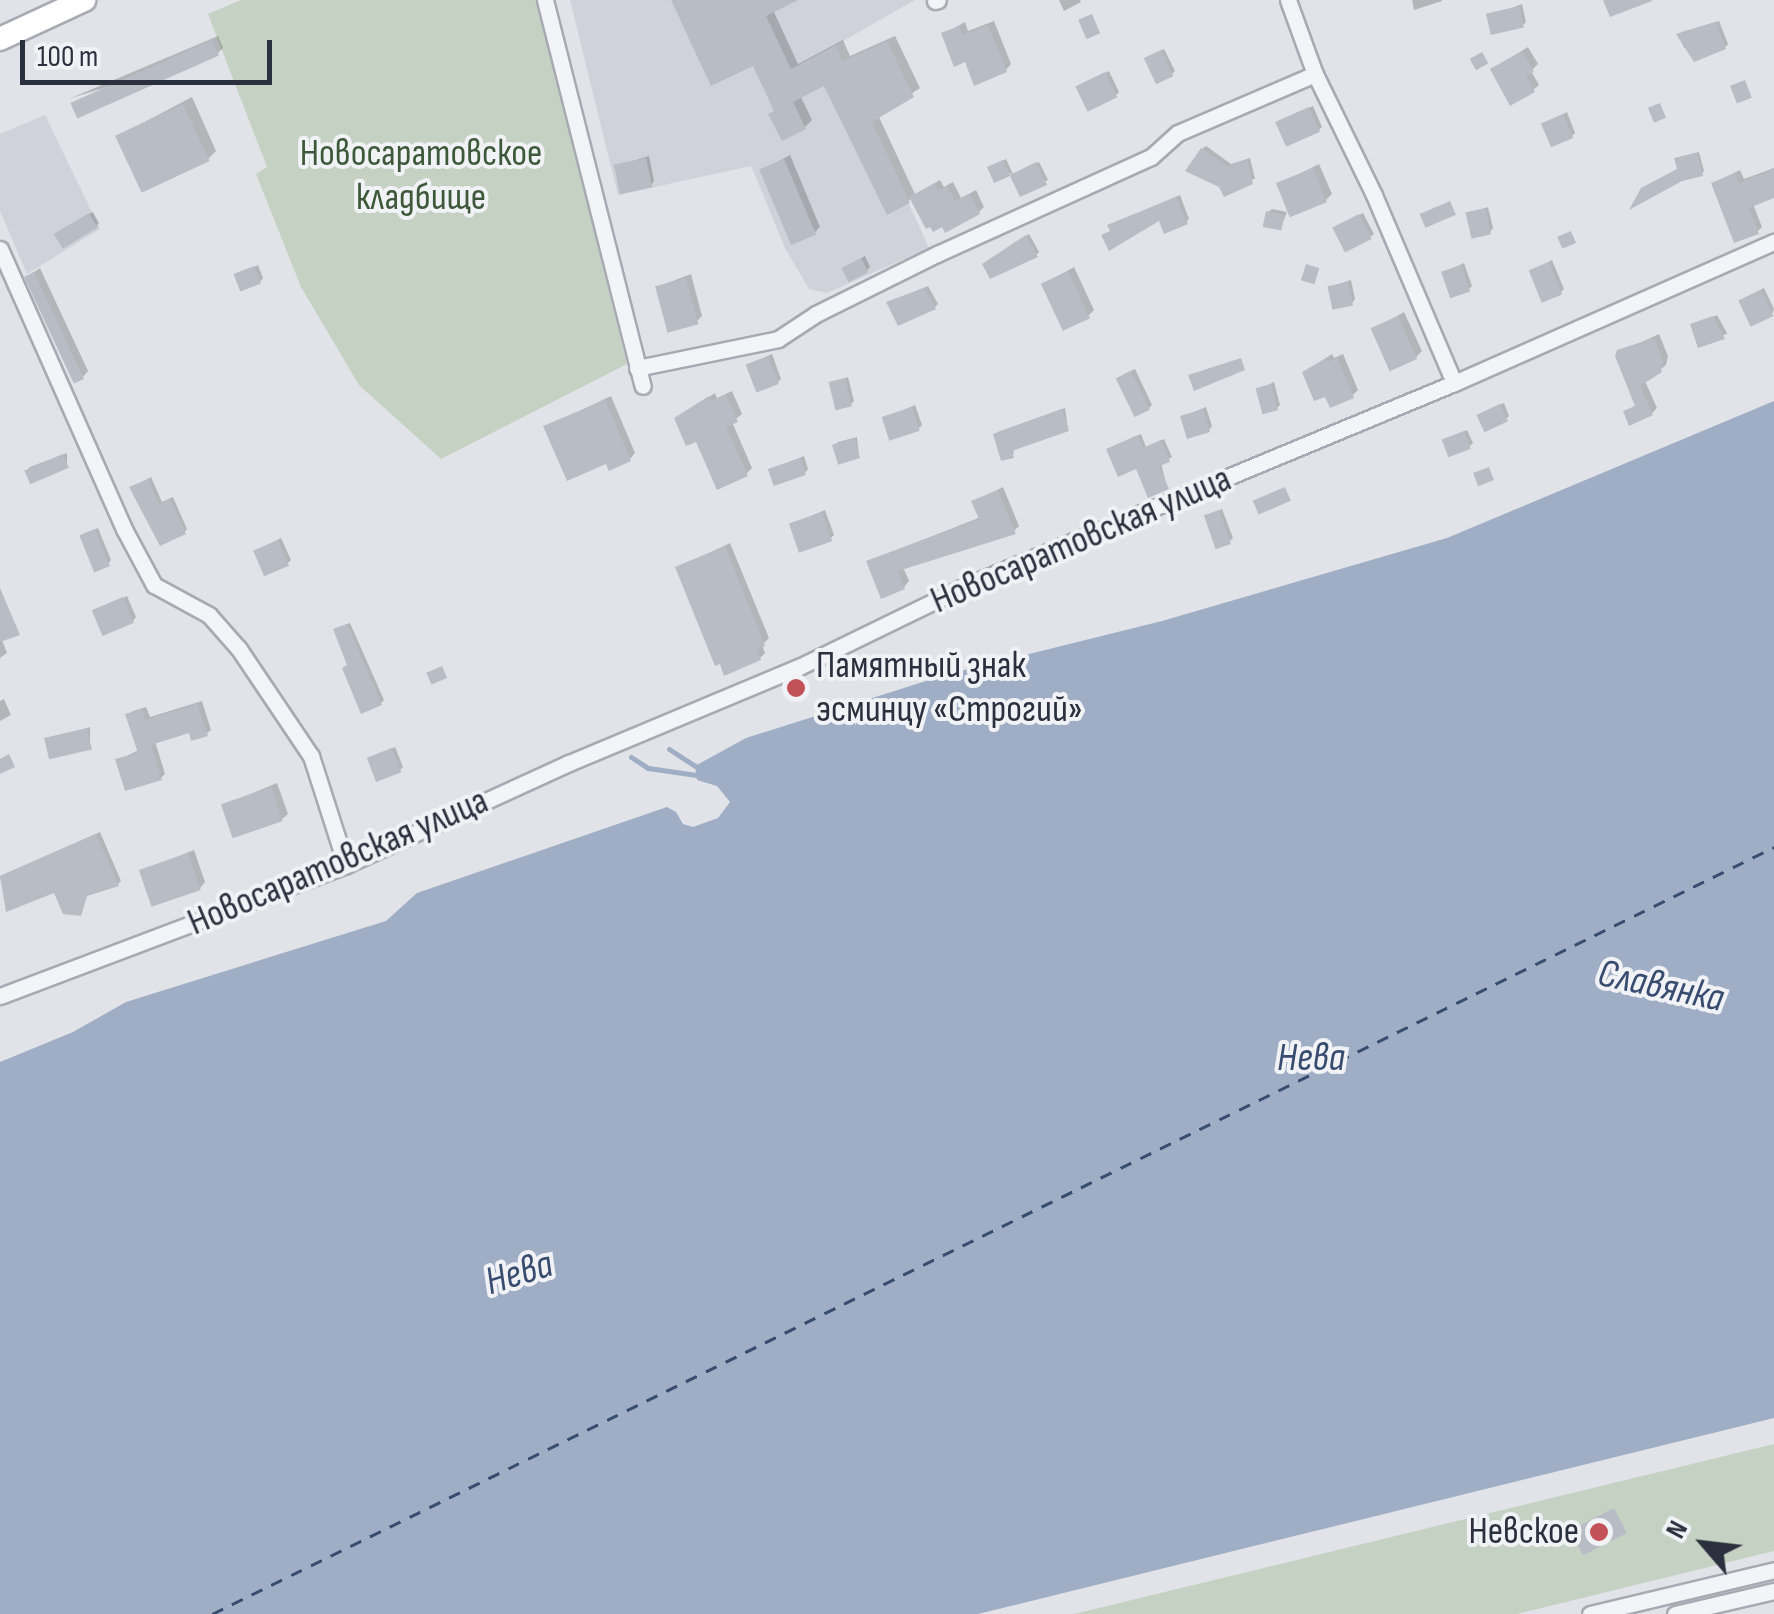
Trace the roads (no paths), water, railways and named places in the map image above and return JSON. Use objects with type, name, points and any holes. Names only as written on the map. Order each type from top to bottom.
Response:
[{"type":"main road","points":[[0,40],[84,0]]},
{"type":"street","points":[[545,0],[643,386]]},
{"type":"street","points":[[1288,0],[1316,74],[1374,194],[1454,384]]},
{"type":"street","points":[[637,368],[778,339],[816,314],[937,254],[1151,156],[1178,133],[1316,74]]},
{"type":"street","name":"Новосаратовская улица","points":[[0,996],[346,865],[569,764],[799,667],[963,587],[1454,384],[1774,242]]},
{"type":"street","points":[[0,249],[4,271],[124,529],[154,584],[209,615],[240,649],[311,756],[346,865]]},
{"type":"street","points":[[1590,1614],[1774,1570]]},
{"type":"street","points":[[1675,1614],[1774,1591]]},
{"type":"water","name":"Нева","points":[[1774,401],[1774,1418],[978,1614],[0,1614],[0,1062],[73,1032],[126,1002],[386,921],[417,893],[667,807],[676,812],[683,824],[693,827],[718,818],[730,802],[717,786],[697,780],[695,766],[746,738],[948,674],[1162,621],[1447,538]]},
{"type":"waterway","points":[[669,749],[695,766]]},
{"type":"waterway","points":[[631,757],[648,768],[697,775]]},
{"type":"place","name":"Памятный знак эсминцу «Строгий»","points":[[796,688]]},
{"type":"place","name":"Невское","points":[[1599,1532]]},
{"type":"park label","name":"Новосаратовское кладбище","points":[[421,176]]},
{"type":"water label","name":"Славянка","points":[[1661,986]]}]
